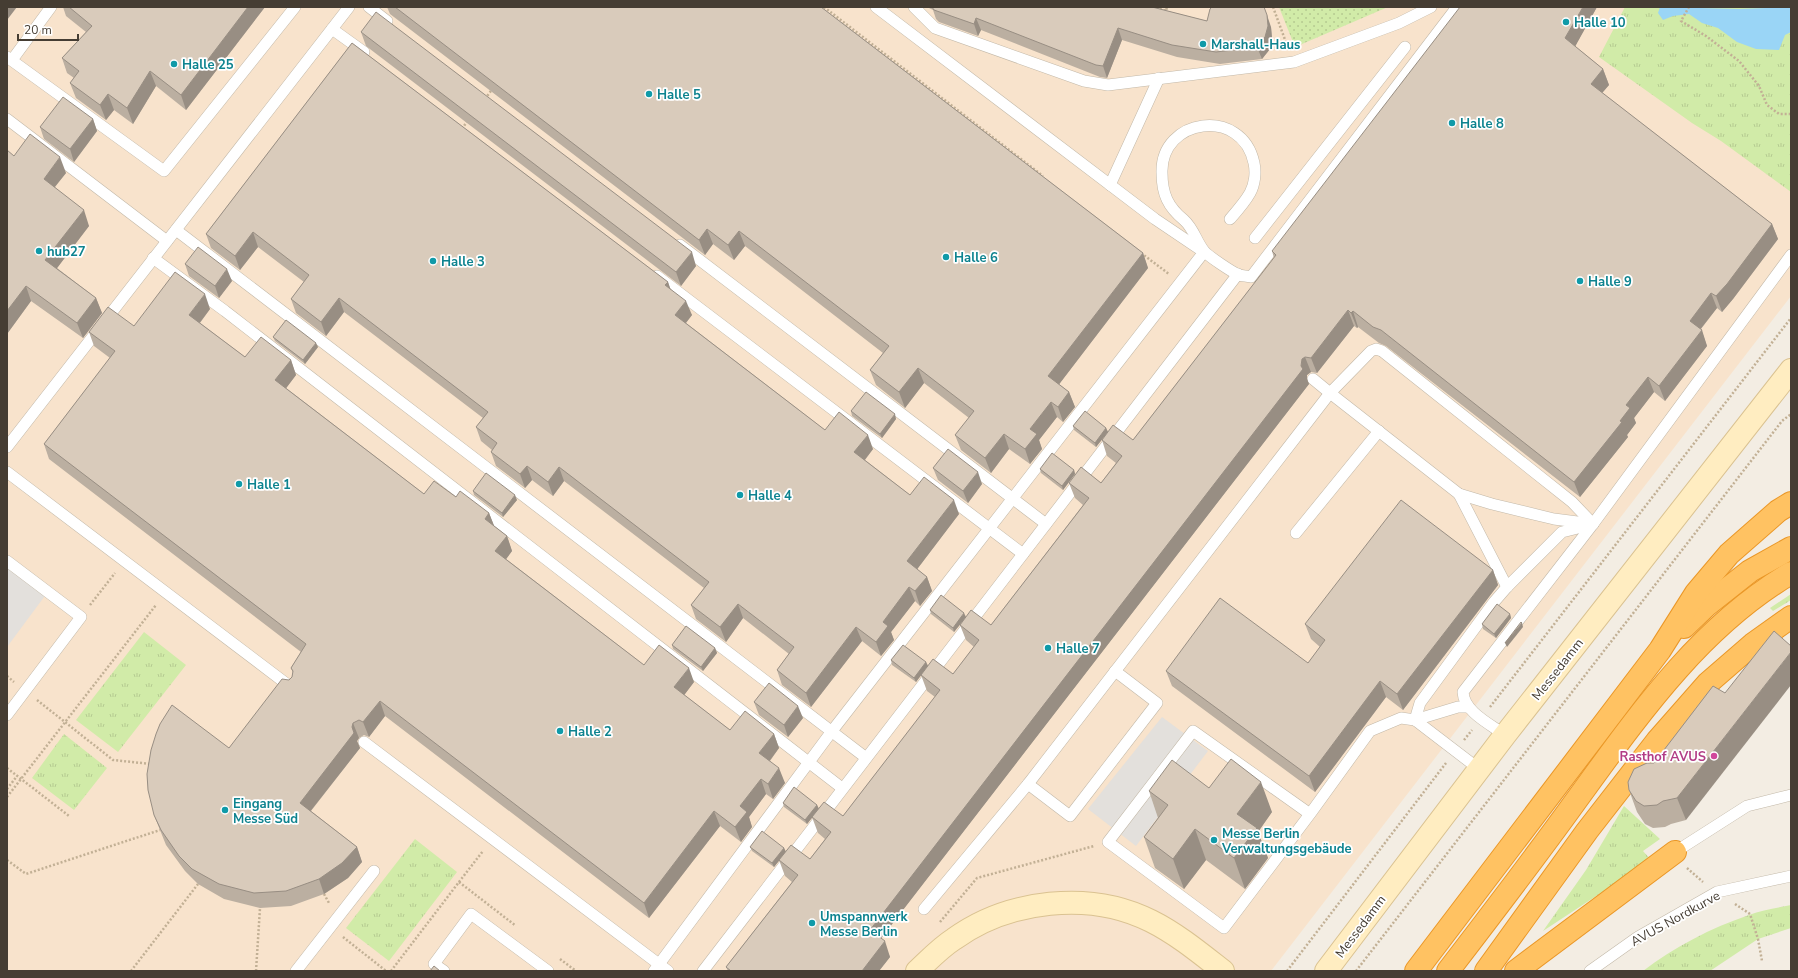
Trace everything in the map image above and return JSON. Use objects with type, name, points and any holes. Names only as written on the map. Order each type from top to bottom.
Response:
[{"type":"highway","points":[[1416,971],[1660,650],[1696,593],[1729,554],[1778,511],[1791,503]]},
{"type":"highway","points":[[1660,650],[1707,605],[1750,571],[1791,548]]},
{"type":"highway","points":[[1448,971],[1636,719],[1686,658],[1740,607],[1772,584],[1791,573]]},
{"type":"highway","points":[[1486,971],[1587,831],[1657,741],[1708,683],[1753,644],[1791,618]]},
{"type":"highway","points":[[1516,971],[1675,852]]},
{"type":"main road","name":"Messedamm","points":[[1326,971],[1505,735],[1791,370]]},
{"type":"main road","points":[[917,971],[955,938],[980,924],[1026,908],[1073,903],[1109,907],[1150,920],[1174,934],[1223,971]]},
{"type":"lane","points":[[51,7],[9,58],[164,171],[295,7]]},
{"type":"lane","points":[[7,447],[349,7]]},
{"type":"lane","points":[[368,7],[394,26]]},
{"type":"lane","points":[[876,7],[1155,218],[1238,274],[1251,277],[1457,7]]},
{"type":"lane","points":[[914,7],[934,28],[1084,81],[1108,85],[1294,62],[1399,23],[1431,7]]},
{"type":"lane","points":[[332,29],[370,57]]},
{"type":"lane","points":[[1255,238],[1405,47]]},
{"type":"lane","points":[[1110,184],[1159,78]]},
{"type":"lane","points":[[7,119],[167,241]]},
{"type":"lane","points":[[1204,252],[1190,225],[1173,211],[1162,189],[1162,165],[1166,151],[1173,141],[1183,133],[1196,127],[1211,125],[1226,128],[1236,133],[1252,152],[1255,180],[1251,192],[1230,219]]},
{"type":"lane","points":[[176,230],[865,757]]},
{"type":"lane","points":[[672,239],[1046,524]]},
{"type":"lane","points":[[364,742],[660,969],[832,731],[1204,252]]},
{"type":"lane","points":[[1505,735],[1468,707],[1464,700],[1463,692],[1593,524],[1791,255]]},
{"type":"lane","points":[[153,258],[225,311],[842,788]]},
{"type":"lane","points":[[648,269],[1023,554]]},
{"type":"lane","points":[[703,971],[865,757],[1238,274]]},
{"type":"lane","points":[[924,909],[1028,784],[1330,393],[1371,351],[1382,351],[1572,502],[1593,524]]},
{"type":"lane","points":[[1313,379],[1459,494],[1492,504],[1554,519],[1593,524]]},
{"type":"lane","points":[[1296,533],[1380,431]]},
{"type":"lane","points":[[7,472],[292,688]]},
{"type":"lane","points":[[1459,494],[1507,587]]},
{"type":"lane","points":[[1415,720],[1420,703],[1494,602],[1507,587],[1562,532],[1593,524]]},
{"type":"lane","points":[[7,562],[81,617],[9,709]]},
{"type":"lane","points":[[1028,784],[1070,816],[1157,703],[1115,671]]},
{"type":"lane","points":[[1310,814],[1193,731],[1108,842],[1224,928],[1310,814],[1370,731],[1401,718],[1415,720],[1458,707],[1468,707]]},
{"type":"lane","points":[[1415,720],[1479,769]]},
{"type":"lane","points":[[1675,852],[1747,806],[1791,795]]},
{"type":"lane","points":[[296,971],[374,871]]},
{"type":"lane","name":"AVUS Nordkurve","points":[[1590,971],[1638,937],[1717,892],[1791,876]]},
{"type":"lane","points":[[444,971],[434,964],[471,914],[548,971]]},
{"type":"path","points":[[824,7],[1049,181]]},
{"type":"path","points":[[1156,7],[1166,11],[1167,7]]},
{"type":"path","points":[[1273,7],[1294,62]]},
{"type":"path","points":[[1689,7],[1681,21],[1706,36],[1739,61],[1759,86],[1767,105],[1779,114],[1791,114]]},
{"type":"path","points":[[482,102],[497,83]]},
{"type":"path","points":[[458,133],[473,114]]},
{"type":"path","points":[[1137,249],[1181,283]]},
{"type":"path","points":[[1464,741],[1791,318]]},
{"type":"path","points":[[1356,971],[1777,427],[1791,414]]},
{"type":"path","points":[[81,617],[124,562]]},
{"type":"path","points":[[7,797],[165,593]]},
{"type":"path","points":[[7,676],[14,681]]},
{"type":"path","points":[[48,710],[113,760],[156,765]]},
{"type":"path","points":[[1287,971],[1450,758]]},
{"type":"path","points":[[7,768],[70,816]]},
{"type":"path","points":[[7,789],[17,776]]},
{"type":"path","points":[[7,860],[26,874],[160,830]]},
{"type":"path","points":[[459,882],[492,839]]},
{"type":"path","points":[[938,924],[977,878],[1108,842]]},
{"type":"path","points":[[131,971],[198,884]]},
{"type":"path","points":[[256,971],[260,908]]},
{"type":"path","points":[[1750,914],[1758,939],[1762,961]]},
{"type":"path","points":[[341,935],[386,971]]},
{"type":"shaded area","points":[[7,7],[1791,7],[1791,296],[1271,971],[7,971]]},
{"type":"shaded area","points":[[7,558],[50,589],[7,647]]},
{"type":"shaded area","points":[[1162,717],[1208,751],[1136,846],[1088,809]]},
{"type":"green space","points":[[1279,7],[1388,7],[1295,47]]},
{"type":"green space","points":[[1625,7],[1791,7],[1791,192],[1721,141],[1692,123],[1599,57]]},
{"type":"green space","points":[[1791,594],[1791,600],[1773,611],[1770,608]]},
{"type":"green space","points":[[144,632],[186,665],[118,752],[76,720]]},
{"type":"green space","points":[[64,734],[107,768],[74,810],[32,778]]},
{"type":"green space","points":[[1624,806],[1660,839],[1643,851],[1651,860],[1543,931],[1586,870]]},
{"type":"green space","points":[[415,839],[457,872],[389,961],[346,928]]},
{"type":"green space","points":[[1791,905],[1791,928],[1758,939],[1710,971],[1643,971],[1680,946],[1721,926],[1764,910]]},
{"type":"water","points":[[1660,7],[1739,9],[1791,7],[1791,32],[1785,35],[1779,50],[1756,49],[1737,42],[1718,28],[1702,23],[1689,14],[1673,16],[1663,20],[1658,13]]},
{"type":"building","name":"Halle 25","points":[[69,7],[248,7],[181,95],[150,71],[127,108],[108,94],[100,105],[70,83],[79,71],[62,58],[92,26]]},
{"type":"building","points":[[395,7],[821,7],[1143,253],[1048,376],[1069,392],[1058,407],[1051,402],[1030,429],[1037,434],[1025,449],[1004,434],[985,458],[955,435],[974,411],[918,368],[899,392],[870,370],[889,346],[739,231],[728,245],[707,229],[699,240]]},
{"type":"building","name":"Marshall-Haus","points":[[932,7],[1152,7],[1207,21],[1210,9],[1212,7],[1264,7],[1267,15],[1268,26],[1265,37],[1257,47],[1216,52],[1172,45],[1118,28],[1103,66],[1096,65],[976,18],[974,24],[934,10]]},
{"type":"building","points":[[1460,7],[1583,7],[1565,38],[1603,69],[1591,84],[1772,224],[1727,284],[1716,296],[1711,293],[1690,321],[1702,330],[1659,386],[1648,377],[1626,405],[1630,408],[1620,421],[1622,422],[1574,482],[1381,330],[1373,327],[1353,311],[1351,313],[1348,310],[1311,358],[1305,357],[1302,359],[1301,366],[1303,369],[870,930],[885,941],[862,971],[731,971],[726,967],[798,875],[779,860],[791,845],[810,859],[831,832],[812,817],[824,802],[843,816],[940,690],[921,675],[933,659],[953,674],[979,640],[960,625],[971,610],[991,625],[1089,498],[1069,483],[1081,467],[1101,483],[1122,456],[1102,440],[1113,425],[1133,440],[1276,255],[1272,251]]},
{"type":"building","points":[[376,12],[692,252],[676,272],[361,32]]},
{"type":"building","points":[[352,43],[668,282],[665,285],[686,301],[675,315],[825,430],[839,412],[868,435],[854,452],[910,495],[924,477],[954,500],[907,561],[927,577],[915,591],[909,587],[883,622],[888,626],[876,642],[856,627],[806,693],[777,670],[794,647],[738,604],[720,627],[691,605],[709,582],[559,467],[548,482],[527,466],[520,474],[491,452],[497,443],[476,427],[488,412],[339,298],[321,322],[291,299],[309,275],[253,232],[235,256],[206,234]]},
{"type":"building","points":[[63,97],[93,119],[70,149],[40,127]]},
{"type":"building","name":"hub27","points":[[30,134],[60,157],[44,179],[84,210],[45,260],[96,298],[77,323],[26,286],[7,311],[7,150],[14,156]]},
{"type":"building","points":[[198,247],[227,269],[215,286],[185,264]]},
{"type":"building","points":[[175,272],[205,294],[189,315],[245,357],[261,337],[291,360],[275,380],[424,494],[434,481],[456,497],[460,491],[489,513],[485,519],[507,536],[495,551],[644,665],[659,645],[689,668],[674,687],[730,730],[745,711],[774,734],[759,753],[779,768],[768,784],[761,779],[740,806],[747,812],[735,827],[714,811],[644,903],[380,701],[363,722],[359,720],[353,723],[352,727],[354,733],[300,803],[357,847],[342,863],[319,879],[286,891],[254,893],[219,884],[192,869],[179,856],[161,830],[154,815],[148,790],[147,774],[151,750],[160,724],[172,705],[229,748],[282,679],[289,680],[292,677],[293,671],[291,668],[306,644],[44,444],[115,351],[89,332],[108,307],[134,326]]},
{"type":"building","points":[[286,320],[316,343],[303,360],[273,337]]},
{"type":"building","points":[[866,392],[895,414],[880,434],[851,411]]},
{"type":"building","points":[[1085,411],[1106,428],[1095,443],[1073,426]]},
{"type":"building","points":[[948,449],[978,472],[963,491],[933,468]]},
{"type":"building","points":[[1052,453],[1074,470],[1062,486],[1040,469]]},
{"type":"building","points":[[486,473],[515,495],[502,513],[473,491]]},
{"type":"building","points":[[1401,500],[1493,570],[1397,694],[1380,681],[1309,776],[1166,671],[1220,598],[1308,663],[1325,640],[1305,624]]},
{"type":"building","points":[[941,595],[964,613],[953,628],[930,610]]},
{"type":"building","points":[[1497,604],[1510,614],[1494,634],[1482,624]]},
{"type":"building","points":[[1521,622],[1522,623],[1505,643]]},
{"type":"building","points":[[686,626],[715,648],[701,667],[672,645]]},
{"type":"building","points":[[1774,631],[1791,646],[1791,652],[1677,798],[1663,801],[1657,805],[1644,806],[1636,801],[1629,790],[1628,782],[1634,769],[1647,763],[1654,763],[1713,686],[1725,693]]},
{"type":"building","points":[[903,645],[926,662],[914,678],[891,660]]},
{"type":"building","points":[[769,683],[798,706],[784,725],[754,702]]},
{"type":"building","points":[[1231,759],[1261,782],[1237,814],[1257,828],[1234,858],[1195,829],[1173,859],[1144,837],[1168,805],[1149,791],[1172,760],[1209,788]]},
{"type":"building","points":[[794,787],[817,805],[805,820],[783,803]]},
{"type":"building","points":[[762,831],[784,848],[772,863],[750,847]]},
{"type":"building","points":[[434,966],[440,971],[430,971]]},
{"type":"place","name":"Halle 10","points":[[1566,22]]},
{"type":"place","name":"Marshall-Haus","points":[[1203,44]]},
{"type":"place","name":"Halle 25","points":[[174,64]]},
{"type":"place","name":"Halle 5","points":[[649,94]]},
{"type":"place","name":"Halle 8","points":[[1452,123]]},
{"type":"place","name":"hub27","points":[[39,251]]},
{"type":"place","name":"Halle 6","points":[[946,257]]},
{"type":"place","name":"Halle 3","points":[[433,261]]},
{"type":"place","name":"Halle 9","points":[[1580,281]]},
{"type":"place","name":"Halle 1","points":[[239,484]]},
{"type":"place","name":"Halle 4","points":[[740,495]]},
{"type":"place","name":"Halle 7","points":[[1048,648]]},
{"type":"place","name":"Halle 2","points":[[560,731]]},
{"type":"place","name":"Rasthof AVUS","points":[[1714,756]]},
{"type":"place","name":"Eingang Messe Süd","points":[[225,810]]},
{"type":"place","name":"Messe Berlin Verwaltungsgebäude","points":[[1214,840]]},
{"type":"place","name":"Umspannwerk Messe Berlin","points":[[812,923]]}]
